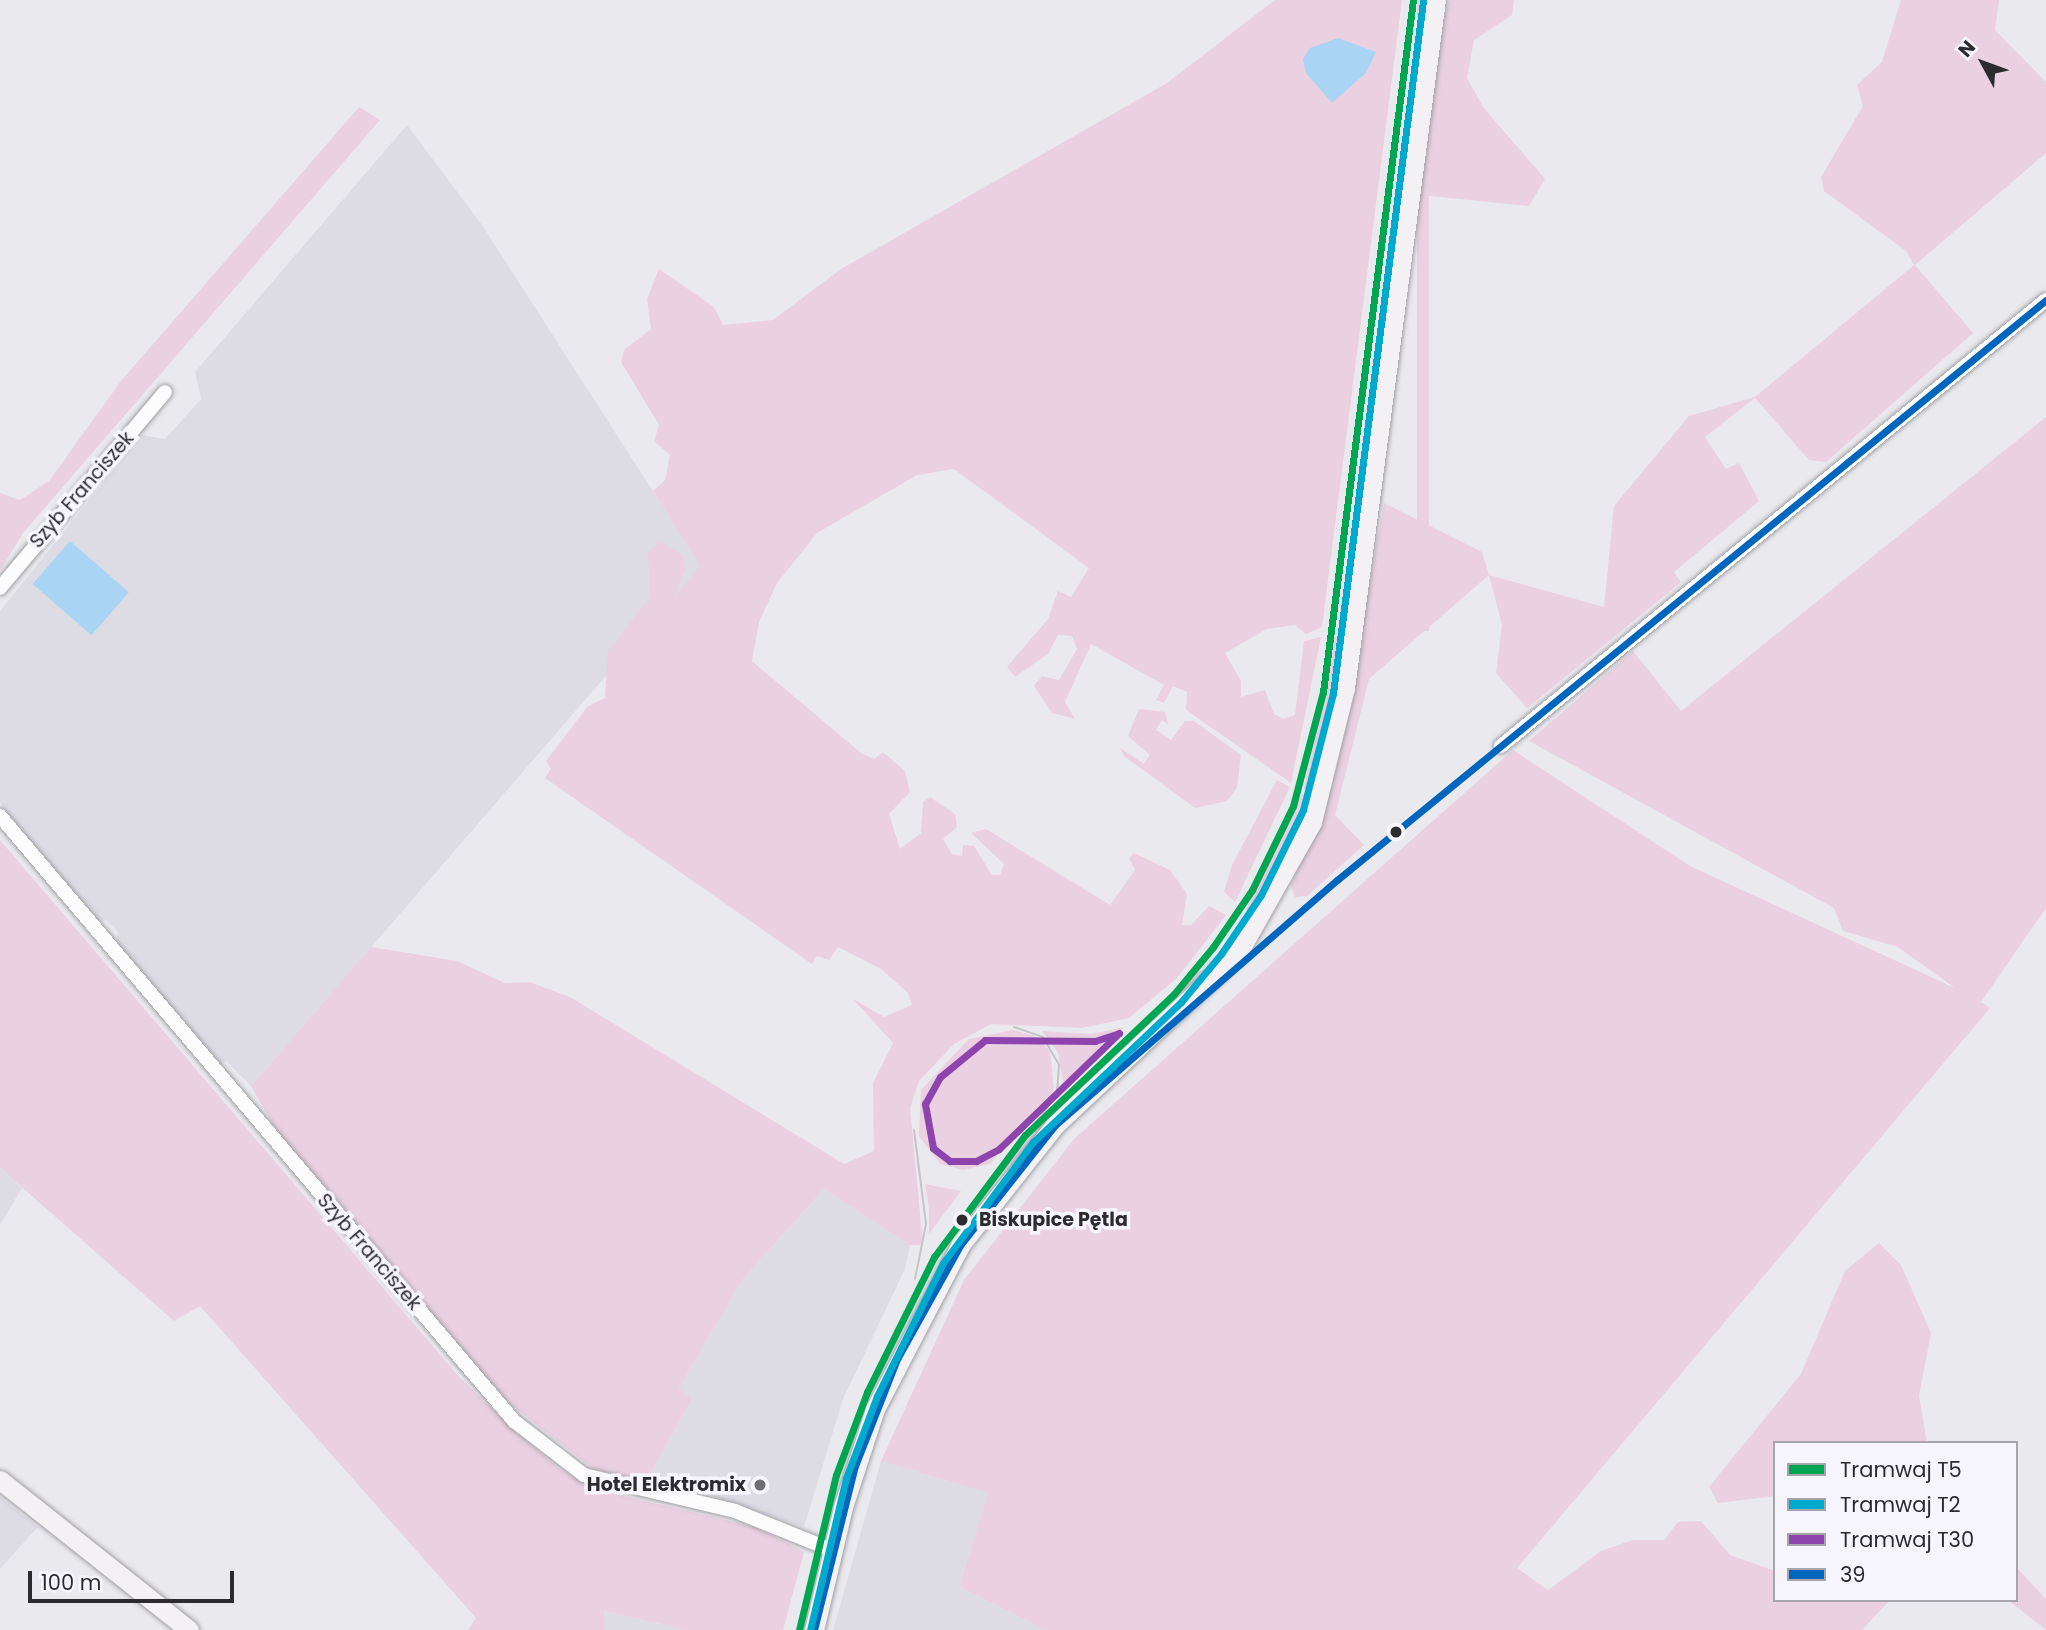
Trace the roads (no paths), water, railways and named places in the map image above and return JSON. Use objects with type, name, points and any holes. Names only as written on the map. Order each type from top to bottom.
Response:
[{"type":"street","points":[[814,1630],[832,1550],[885,1385],[961,1244],[1055,1125],[1238,953],[1312,822],[1344,698],[1436,0]]},
{"type":"street","points":[[1501,746],[2046,300]]},
{"type":"street","name":"Szyb Franciszek","points":[[0,588],[165,392]]},
{"type":"street","name":"Szyb Franciszek","points":[[0,816],[514,1420],[584,1475],[735,1511],[832,1550]]},
{"type":"street","points":[[0,1480],[189,1630]]},
{"type":"water","points":[[1338,38],[1376,52],[1366,73],[1332,103],[1306,73],[1303,59],[1310,48]]},
{"type":"water","points":[[70,541],[129,592],[91,635],[33,584]]},
{"type":"tram line","name":"T5","points":[[799,1630],[836,1475],[867,1392],[934,1257],[1025,1135],[1174,994],[1213,947],[1252,890],[1293,806],[1323,692],[1413,0]]},
{"type":"tram line","name":"T2","points":[[810,1630],[846,1478],[877,1396],[943,1263],[1033,1142],[1181,1002],[1221,954],[1261,895],[1303,810],[1333,693],[1423,1]]},
{"type":"tram line","points":[[1014,1027],[1043,1037],[1059,1065],[1057,1094],[1038,1121]]},
{"type":"tram line","name":"T30","points":[[1119,1033],[999,1149],[976,1161],[950,1161],[933,1148],[925,1104],[940,1077],[985,1040],[1095,1041],[1119,1033]]},
{"type":"tram line","points":[[914,1130],[926,1224],[915,1279]]},
{"type":"place","name":"Biskupice Pętla","points":[[962,1220]]},
{"type":"place","name":"Hotel Elektromix","points":[[760,1485]]}]
